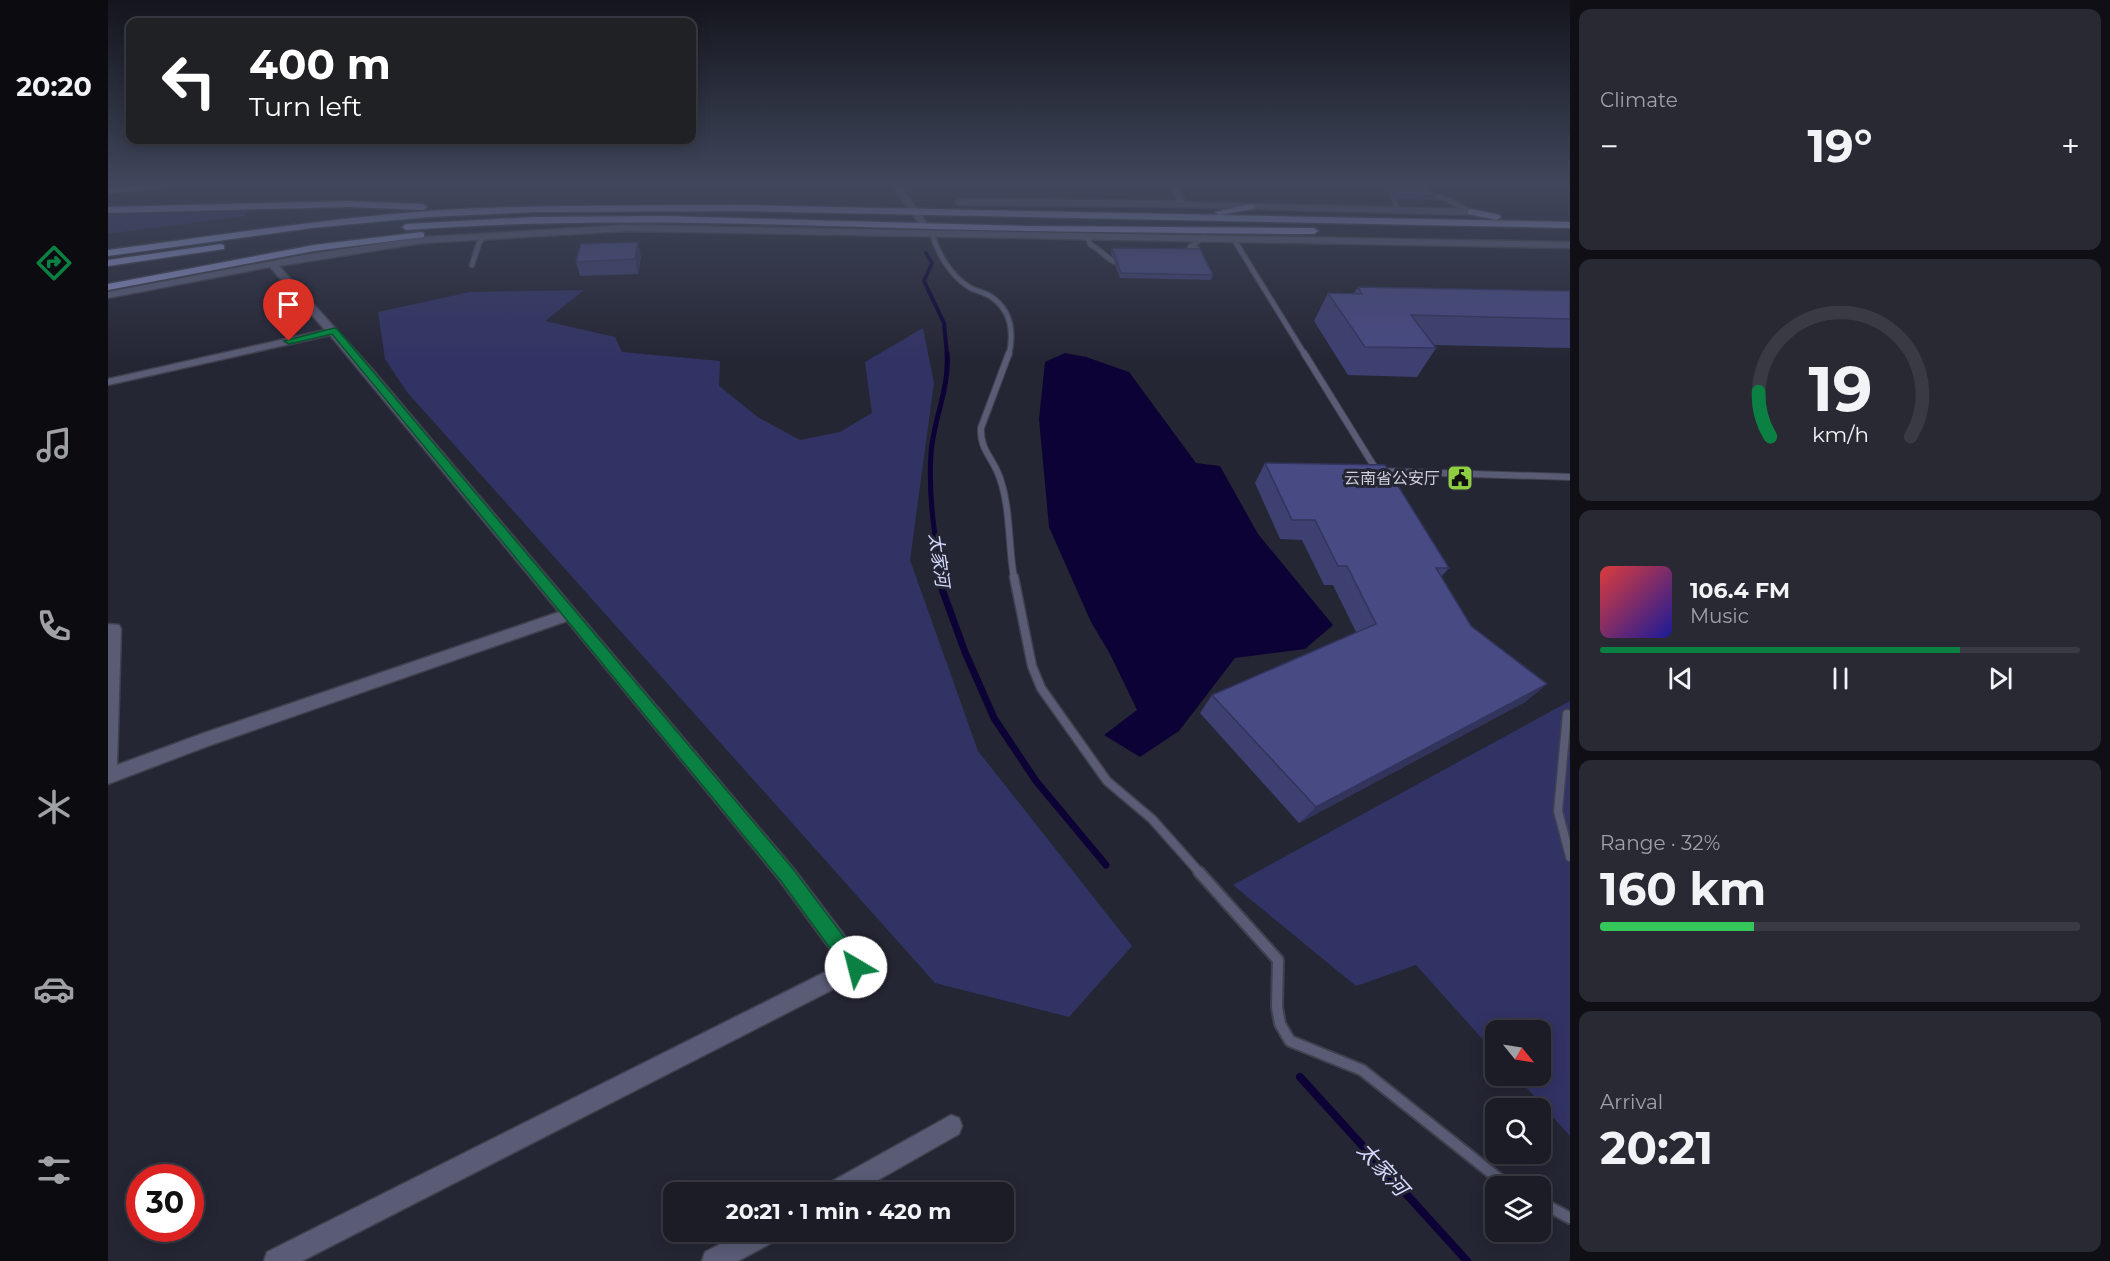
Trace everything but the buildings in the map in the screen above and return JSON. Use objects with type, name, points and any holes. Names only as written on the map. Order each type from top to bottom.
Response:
[{"type":"main road","points":[[108,253],[182,243]]},
{"type":"main road","points":[[108,263],[258,243]]},
{"type":"main road","points":[[108,287],[321,247],[356,243]]},
{"type":"street","points":[[108,295],[272,264],[405,243]]},
{"type":"street","points":[[1466,243],[1570,245]]},
{"type":"street","points":[[272,264],[334,331],[787,875],[856,967],[276,1261]]},
{"type":"street","points":[[108,382],[334,331]]},
{"type":"street","points":[[108,776],[215,736],[570,614]]},
{"type":"street","points":[[108,630],[114,629],[108,768]]},
{"type":"street","points":[[853,1182],[951,1126]]},
{"type":"street","points":[[714,1261],[748,1242]]},
{"type":"lane","points":[[472,264],[479,243]]},
{"type":"lane","points":[[934,243],[960,280],[970,288],[985,293],[1001,303],[1011,317],[1012,344],[981,428],[980,441],[998,473],[1008,520],[1010,556],[1030,655],[1041,688],[1107,781],[1152,819],[1278,960],[1277,1007],[1280,1024],[1290,1041],[1362,1070],[1495,1176]]},
{"type":"lane","points":[[1090,243],[1102,250],[1109,261],[1116,264],[1135,265]]},
{"type":"lane","points":[[1196,243],[1190,247],[1197,249],[1203,262],[1199,264]]},
{"type":"lane","points":[[1236,243],[1377,471],[1570,477]]},
{"type":"lane","points":[[1567,714],[1558,811],[1570,857]]},
{"type":"lane","points":[[1551,1208],[1570,1218]]},
{"type":"shaded area","points":[[584,290],[545,321],[615,337],[622,352],[720,361],[719,386],[759,418],[800,440],[840,432],[872,413],[865,362],[923,328],[934,383],[910,560],[978,751],[1132,946],[1069,1017],[935,983],[407,392],[385,359],[378,312],[470,292]]},
{"type":"shaded area","points":[[1065,353],[1086,357],[1129,372],[1196,463],[1220,466],[1258,534],[1333,625],[1305,649],[1235,658],[1179,731],[1140,757],[1104,735],[1137,710],[1110,654],[1091,622],[1049,527],[1039,419],[1045,362]]},
{"type":"shaded area","points":[[1570,701],[1570,1136],[1551,1115],[1551,1098],[1536,1098],[1525,1086],[1551,1086],[1551,1020],[1485,1020],[1485,1042],[1416,965],[1356,986],[1233,885]]},
{"type":"waterway","name":"太家河","points":[[926,253],[932,263],[924,281],[944,323],[947,355]]},
{"type":"waterway","name":"太家河","points":[[941,578],[930,469],[932,441],[946,379],[947,355]]},
{"type":"waterway","name":"太家河","points":[[940,577],[942,589],[965,652],[994,718],[1036,781],[1106,865]]},
{"type":"waterway","name":"太家河","points":[[1300,1077],[1467,1261]]},
{"type":"place","name":"云南省公安厅","points":[[1460,478]]},
{"type":"route","points":[[289,341],[334,331],[787,875],[856,967]]}]
